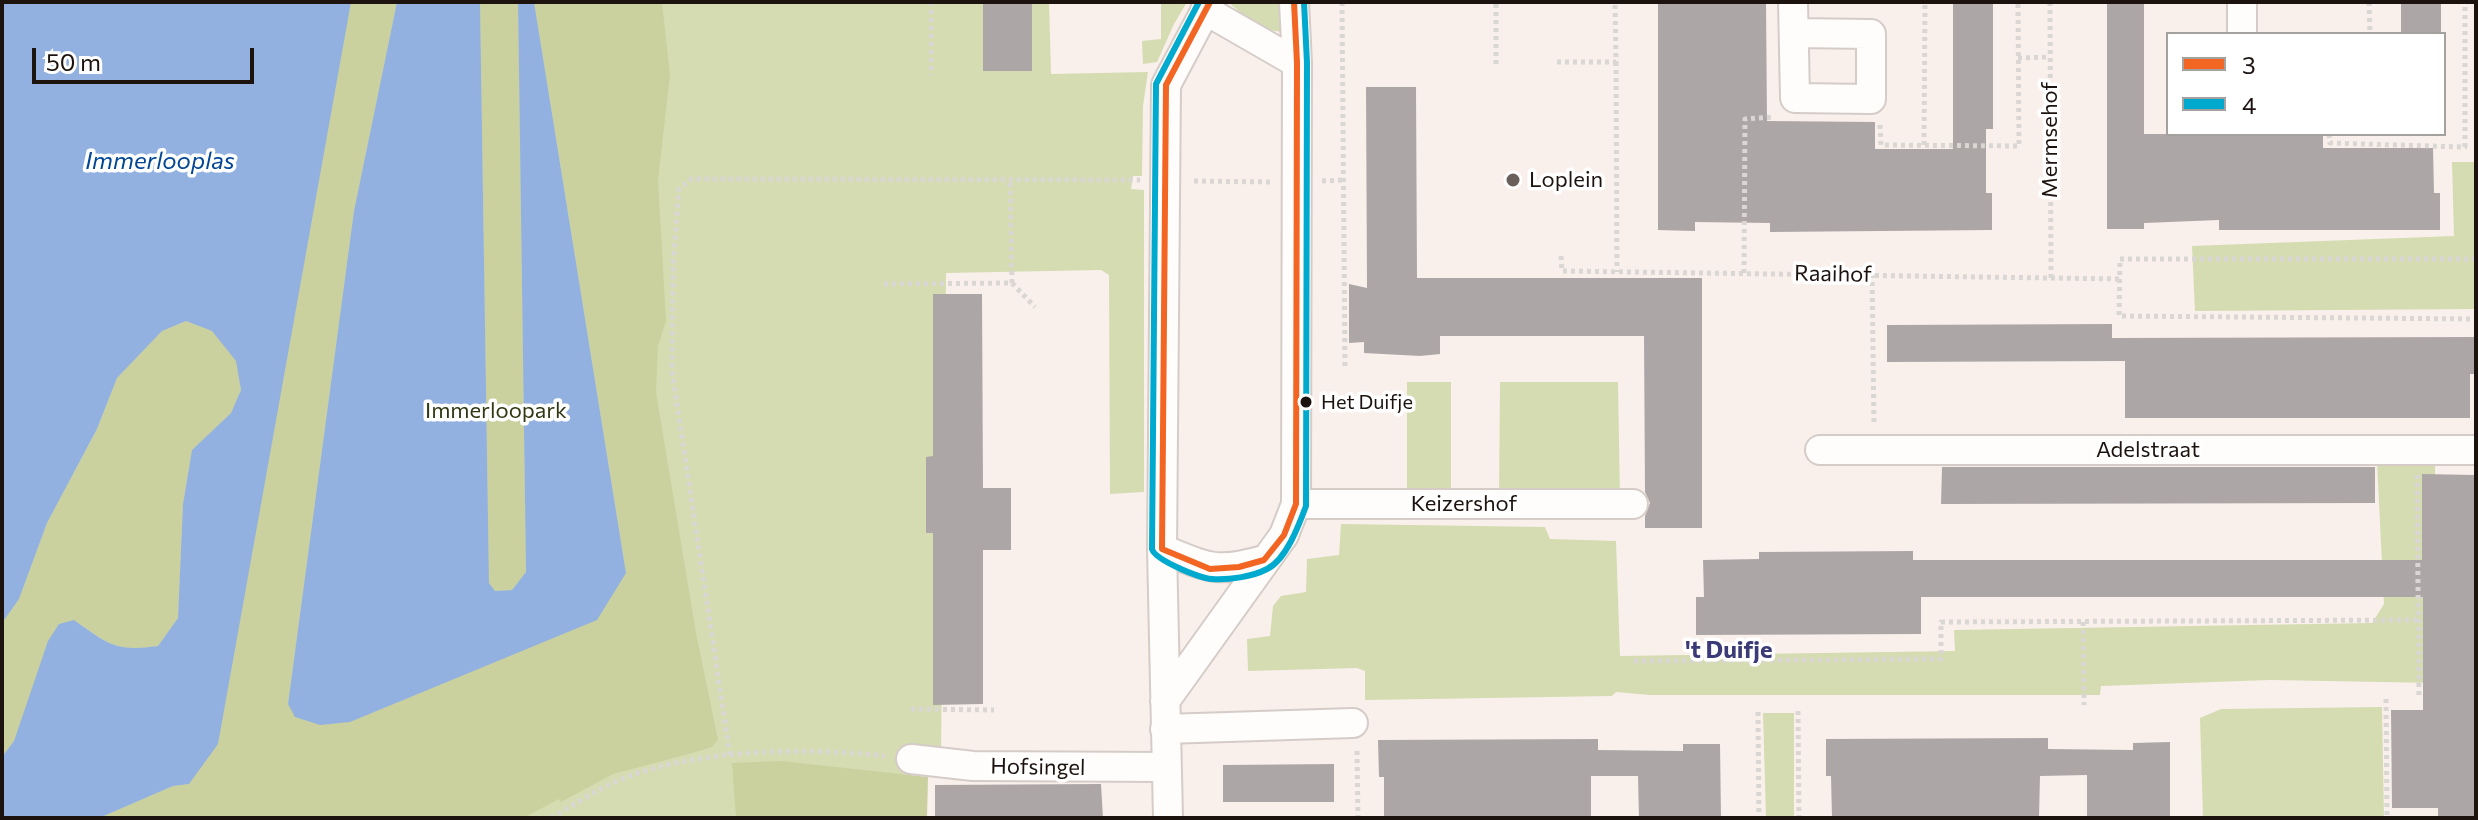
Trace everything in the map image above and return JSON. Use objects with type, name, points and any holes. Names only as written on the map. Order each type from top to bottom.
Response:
[{"type":"street","points":[[1165,715],[1264,560],[1284,535],[1296,504],[1297,63],[1294,2]]},
{"type":"street","points":[[1793,2],[1795,98],[1871,99],[1871,34],[1794,33]]},
{"type":"street","points":[[2242,2],[2242,32]]},
{"type":"street","points":[[1168,818],[1162,549],[1166,85],[1208,6],[1297,63]]},
{"type":"street","name":"Adelstraat","points":[[1820,450],[2476,450]]},
{"type":"street","name":"Keizershof","points":[[1296,504],[1633,504]]},
{"type":"street","points":[[1162,549],[1210,569],[1239,567],[1264,560]]},
{"type":"street","points":[[1165,715],[1355,731]]},
{"type":"street","name":"Hofsingel","points":[[911,759],[973,766],[1166,767]]},
{"type":"path","points":[[931,2],[931,75]]},
{"type":"path","points":[[1342,2],[1345,368]]},
{"type":"path","points":[[1496,2],[1496,64]]},
{"type":"path","points":[[1615,2],[1617,272]]},
{"type":"path","points":[[1924,145],[1925,2]]},
{"type":"path","points":[[1871,99],[1879,109],[1881,145],[2019,146],[2018,2]]},
{"type":"path","name":"Mermsehof","points":[[2050,2],[2051,278]]},
{"type":"path","points":[[2369,2],[2370,32]]},
{"type":"path","points":[[2329,136],[2330,143],[2465,147],[2465,2]]},
{"type":"path","points":[[2018,58],[2050,57]]},
{"type":"path","points":[[2465,58],[2476,58]]},
{"type":"path","points":[[1557,62],[1616,62]]},
{"type":"path","points":[[1744,273],[1745,119],[1775,117],[1795,98]]},
{"type":"path","points":[[2373,136],[2373,145]]},
{"type":"path","points":[[730,755],[672,371],[673,266],[679,189],[691,179],[1344,180]]},
{"type":"path","points":[[1010,180],[1012,283],[1035,307]]},
{"type":"path","name":"Raaihof","points":[[1561,256],[1562,271],[2120,279]]},
{"type":"path","points":[[2476,259],[2120,259],[2119,316],[2476,319]]},
{"type":"path","points":[[1872,274],[1874,450]]},
{"type":"path","points":[[884,284],[1012,283]]},
{"type":"path","points":[[2416,450],[2419,698]]},
{"type":"path","points":[[1634,661],[1941,659],[1941,622],[2418,620]]},
{"type":"path","points":[[2083,622],[2084,705]]},
{"type":"path","points":[[2386,699],[2387,818]]},
{"type":"path","points":[[911,709],[994,710]]},
{"type":"path","points":[[1798,711],[1799,818]]},
{"type":"path","points":[[1758,712],[1759,818]]},
{"type":"path","points":[[1355,731],[1358,818]]},
{"type":"path","points":[[551,818],[620,780],[653,769],[730,755],[836,751],[911,759]]},
{"type":"green space","name":"Immerloopark","points":[[2,2],[1049,2],[1051,74],[1148,72],[1143,106],[1142,176],[1133,176],[1131,189],[1144,190],[1144,492],[1110,494],[1109,275],[1101,270],[946,273],[941,755],[923,760],[878,818],[2,818]]},
{"type":"green space","points":[[351,2],[397,2],[354,211],[288,704],[626,572],[534,2],[662,2],[670,75],[658,180],[666,321],[658,346],[656,392],[696,633],[718,740],[712,747],[613,774],[523,818],[99,818],[173,786],[189,784]]},
{"type":"green space","points":[[480,2],[518,2],[526,572],[512,590],[495,591],[489,583]]},
{"type":"green space","points":[[1161,2],[1187,2],[1157,62],[1143,64],[1142,41],[1161,39]]},
{"type":"green space","points":[[1228,2],[1283,2],[1283,32],[1260,29]]},
{"type":"green space","points":[[2452,162],[2476,162],[2476,309],[2195,311],[2192,246],[2454,236]]},
{"type":"green space","points":[[186,321],[212,331],[237,361],[241,390],[231,413],[192,450],[183,504],[178,618],[158,646],[132,648],[113,644],[74,620],[31,698],[14,741],[2,757],[2,623],[19,599],[47,523],[97,430],[117,378],[162,331]]},
{"type":"green space","points":[[1407,382],[1451,382],[1451,498],[1407,498]]},
{"type":"green space","points":[[1500,382],[1618,382],[1620,499],[1499,498]]},
{"type":"green space","points":[[2435,461],[2436,683],[2270,680],[2101,686],[2100,695],[1650,695],[1616,692],[1612,696],[1365,700],[1365,671],[1357,668],[1248,671],[1247,639],[1270,636],[1273,606],[1281,596],[1306,592],[1307,559],[1339,555],[1341,524],[1545,527],[1550,539],[1616,541],[1620,656],[1955,651],[1954,630],[2372,623],[2384,604],[2377,462]]},
{"type":"green space","points":[[2382,707],[2384,818],[2203,818],[2200,718],[2221,709]]},
{"type":"green space","points":[[1763,713],[1794,713],[1794,818],[1766,818]]},
{"type":"green space","points":[[781,761],[928,777],[927,818],[736,818],[732,763]]},
{"type":"water","name":"Immerlooplas","points":[[2,2],[351,2],[218,744],[189,784],[173,786],[99,818],[2,818],[2,757],[14,741],[48,641],[59,624],[74,620],[113,644],[143,648],[158,646],[178,618],[183,504],[192,450],[231,413],[241,390],[236,361],[212,331],[186,321],[162,331],[117,378],[97,429],[47,523],[19,599],[2,623]]},
{"type":"water","points":[[397,2],[480,2],[489,583],[495,591],[512,590],[526,572],[518,2],[534,2],[626,573],[597,620],[350,722],[320,725],[295,717],[288,704],[354,211]]},
{"type":"building","points":[[983,2],[1032,2],[1032,71],[983,71]]},
{"type":"building","points":[[1658,2],[1766,2],[1767,121],[1875,122],[1875,149],[1953,149],[1953,2],[1993,2],[1993,129],[1986,129],[1986,193],[1992,193],[1992,230],[1770,232],[1770,223],[1695,222],[1695,231],[1658,230]]},
{"type":"building","points":[[2107,2],[2144,2],[2144,134],[2323,136],[2323,148],[2433,148],[2434,193],[2440,193],[2440,230],[2219,230],[2219,220],[2144,223],[2144,229],[2107,229]]},
{"type":"building","points":[[2401,2],[2441,2],[2441,32],[2401,32]]},
{"type":"building","points":[[1366,87],[1416,87],[1417,278],[1702,278],[1702,528],[1645,528],[1650,503],[1645,492],[1644,336],[1440,336],[1440,354],[1420,356],[1364,353],[1364,342],[1349,343],[1349,284],[1367,288]]},
{"type":"building","points":[[933,294],[982,294],[983,488],[1011,488],[1011,550],[983,550],[983,704],[933,705],[933,533],[926,533],[926,457],[933,456]]},
{"type":"building","points":[[2112,324],[2112,338],[2476,337],[2476,374],[2470,374],[2470,418],[2125,418],[2125,361],[1887,362],[1887,325]]},
{"type":"building","points":[[1942,467],[2375,467],[2375,503],[1941,504]]},
{"type":"building","points":[[2422,474],[2476,475],[2474,818],[2438,818],[2438,808],[2392,808],[2391,710],[2423,710],[2423,597],[1921,597],[1921,634],[1696,635],[1696,597],[1704,597],[1703,560],[1759,559],[1759,552],[1913,551],[1913,560],[2422,560]]},
{"type":"building","points":[[2048,738],[2048,749],[2133,750],[2133,743],[2170,742],[2170,818],[2087,818],[2087,775],[2040,776],[2039,818],[1832,818],[1831,776],[1826,776],[1826,739]]},
{"type":"building","points":[[1598,739],[1598,750],[1683,751],[1683,744],[1720,744],[1721,818],[1639,818],[1638,776],[1591,776],[1591,818],[1384,818],[1384,777],[1379,777],[1378,740]]},
{"type":"building","points":[[1334,764],[1334,802],[1223,802],[1223,765]]},
{"type":"building","points":[[1101,784],[1103,818],[935,818],[935,785]]},
{"type":"transit line","name":"4","points":[[1199,2],[1156,84],[1152,549],[1178,568],[1206,578],[1219,579],[1247,576],[1274,564],[1291,541],[1306,506],[1307,63],[1304,2]]},
{"type":"transit line","name":"3","points":[[1210,2],[1166,85],[1162,549],[1210,569],[1239,567],[1264,560],[1284,535],[1296,504],[1297,63],[1294,2]]},
{"type":"place","name":"Loplein","points":[[1513,180]]},
{"type":"place","name":"Het Duifje","points":[[1306,402]]},
{"type":"district","name":"'t Duifje","points":[[1729,650]]}]
